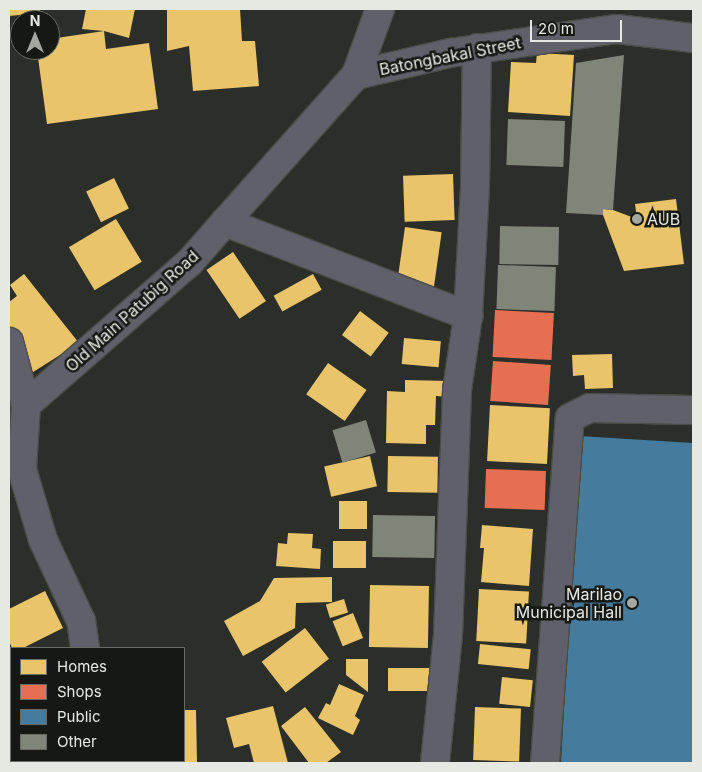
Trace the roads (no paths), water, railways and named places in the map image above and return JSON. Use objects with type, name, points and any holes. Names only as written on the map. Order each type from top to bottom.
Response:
[{"type":"street","name":"Old Main Patubig Road","points":[[26,405],[189,263],[356,75],[380,9]]},
{"type":"street","name":"Batongbakal Street","points":[[356,75],[620,19],[693,38]]},
{"type":"street","points":[[435,763],[448,636],[457,390],[468,316],[476,186],[477,48]]},
{"type":"street","points":[[225,222],[468,316]]},
{"type":"street","points":[[9,342],[26,405],[22,469],[43,540],[81,621],[85,647]]},
{"type":"street","points":[[545,763],[570,418],[590,408],[693,410]]},
{"type":"place","name":"AUB","points":[[637,219]]},
{"type":"place","name":"Marilao Municipal Hall","points":[[632,603]]}]
